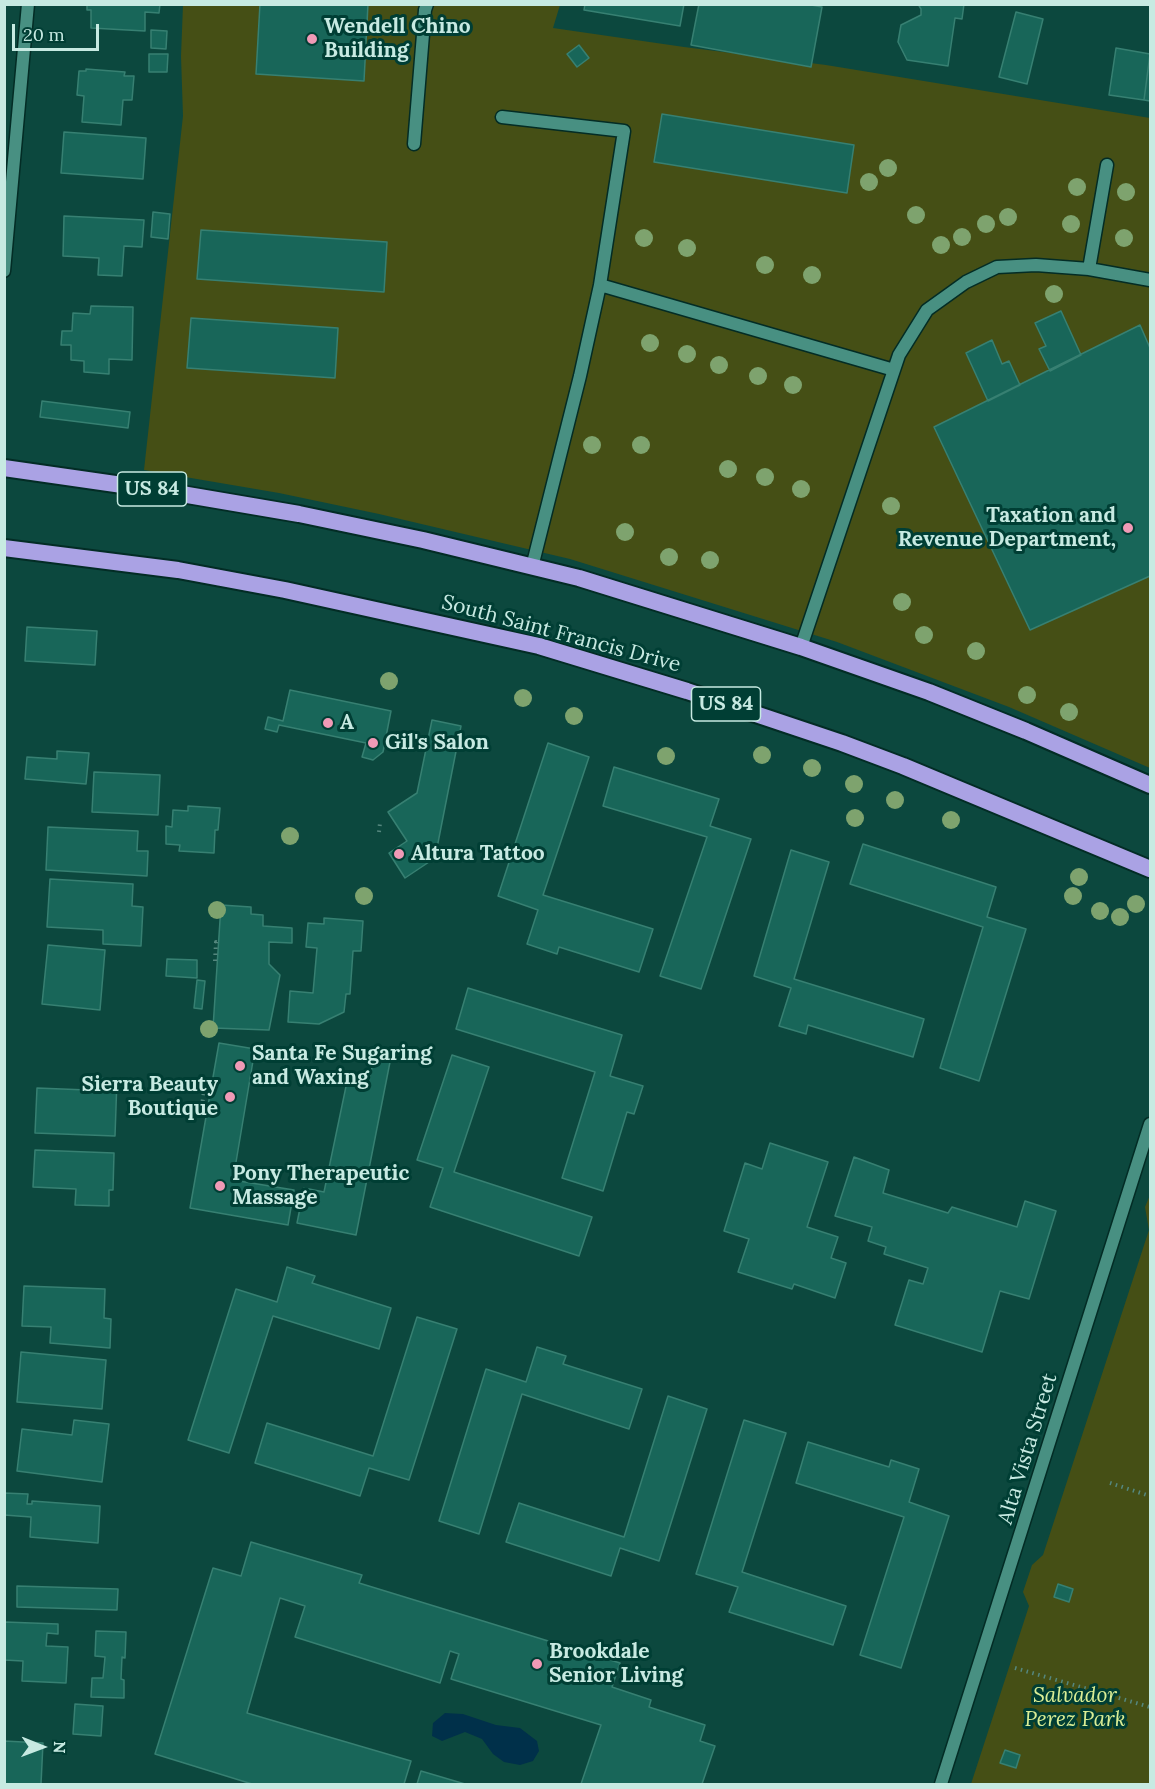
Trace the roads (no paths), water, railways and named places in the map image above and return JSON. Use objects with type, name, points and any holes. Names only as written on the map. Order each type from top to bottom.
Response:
[{"type":"highway","name":"US 84","points":[[4,468],[164,491],[299,514],[423,540],[579,578],[801,647],[929,692],[1015,726],[1150,785]]},
{"type":"highway","name":"South Saint Francis Drive","points":[[4,548],[199,574],[285,590],[539,646],[687,691],[852,747],[1150,869]]},
{"type":"street","points":[[5,263],[28,4]]},
{"type":"street","points":[[414,144],[427,4]]},
{"type":"street","points":[[502,117],[624,131],[600,285],[580,376],[532,567]]},
{"type":"street","points":[[1089,269],[1107,165]]},
{"type":"street","points":[[801,647],[899,355],[927,310],[966,282],[997,267],[1036,265],[1089,269],[1150,280]]},
{"type":"street","points":[[600,285],[894,370]]},
{"type":"street","name":"Alta Vista Street","points":[[941,1785],[1150,1124]]},
{"type":"water","points":[[445,1713],[463,1714],[496,1725],[520,1728],[537,1741],[539,1751],[533,1761],[520,1765],[504,1762],[493,1754],[482,1739],[465,1732],[442,1741],[432,1736],[433,1723]]},
{"type":"place","name":"Wendell Chino Building","points":[[312,39]]},
{"type":"place","name":"Taxation and Revenue Department,","points":[[1128,528]]},
{"type":"place","name":"A","points":[[328,723]]},
{"type":"place","name":"Gil's Salon","points":[[373,743]]},
{"type":"place","name":"Altura Tattoo","points":[[399,854]]},
{"type":"place","name":"Santa Fe Sugaring and Waxing","points":[[240,1066]]},
{"type":"place","name":"Sierra Beauty Boutique","points":[[230,1097]]},
{"type":"place","name":"Pony Therapeutic Massage","points":[[220,1186]]},
{"type":"place","name":"Brookdale Senior Living","points":[[537,1664]]},
{"type":"park label","name":"Salvador Perez Park","points":[[1075,1708]]}]
